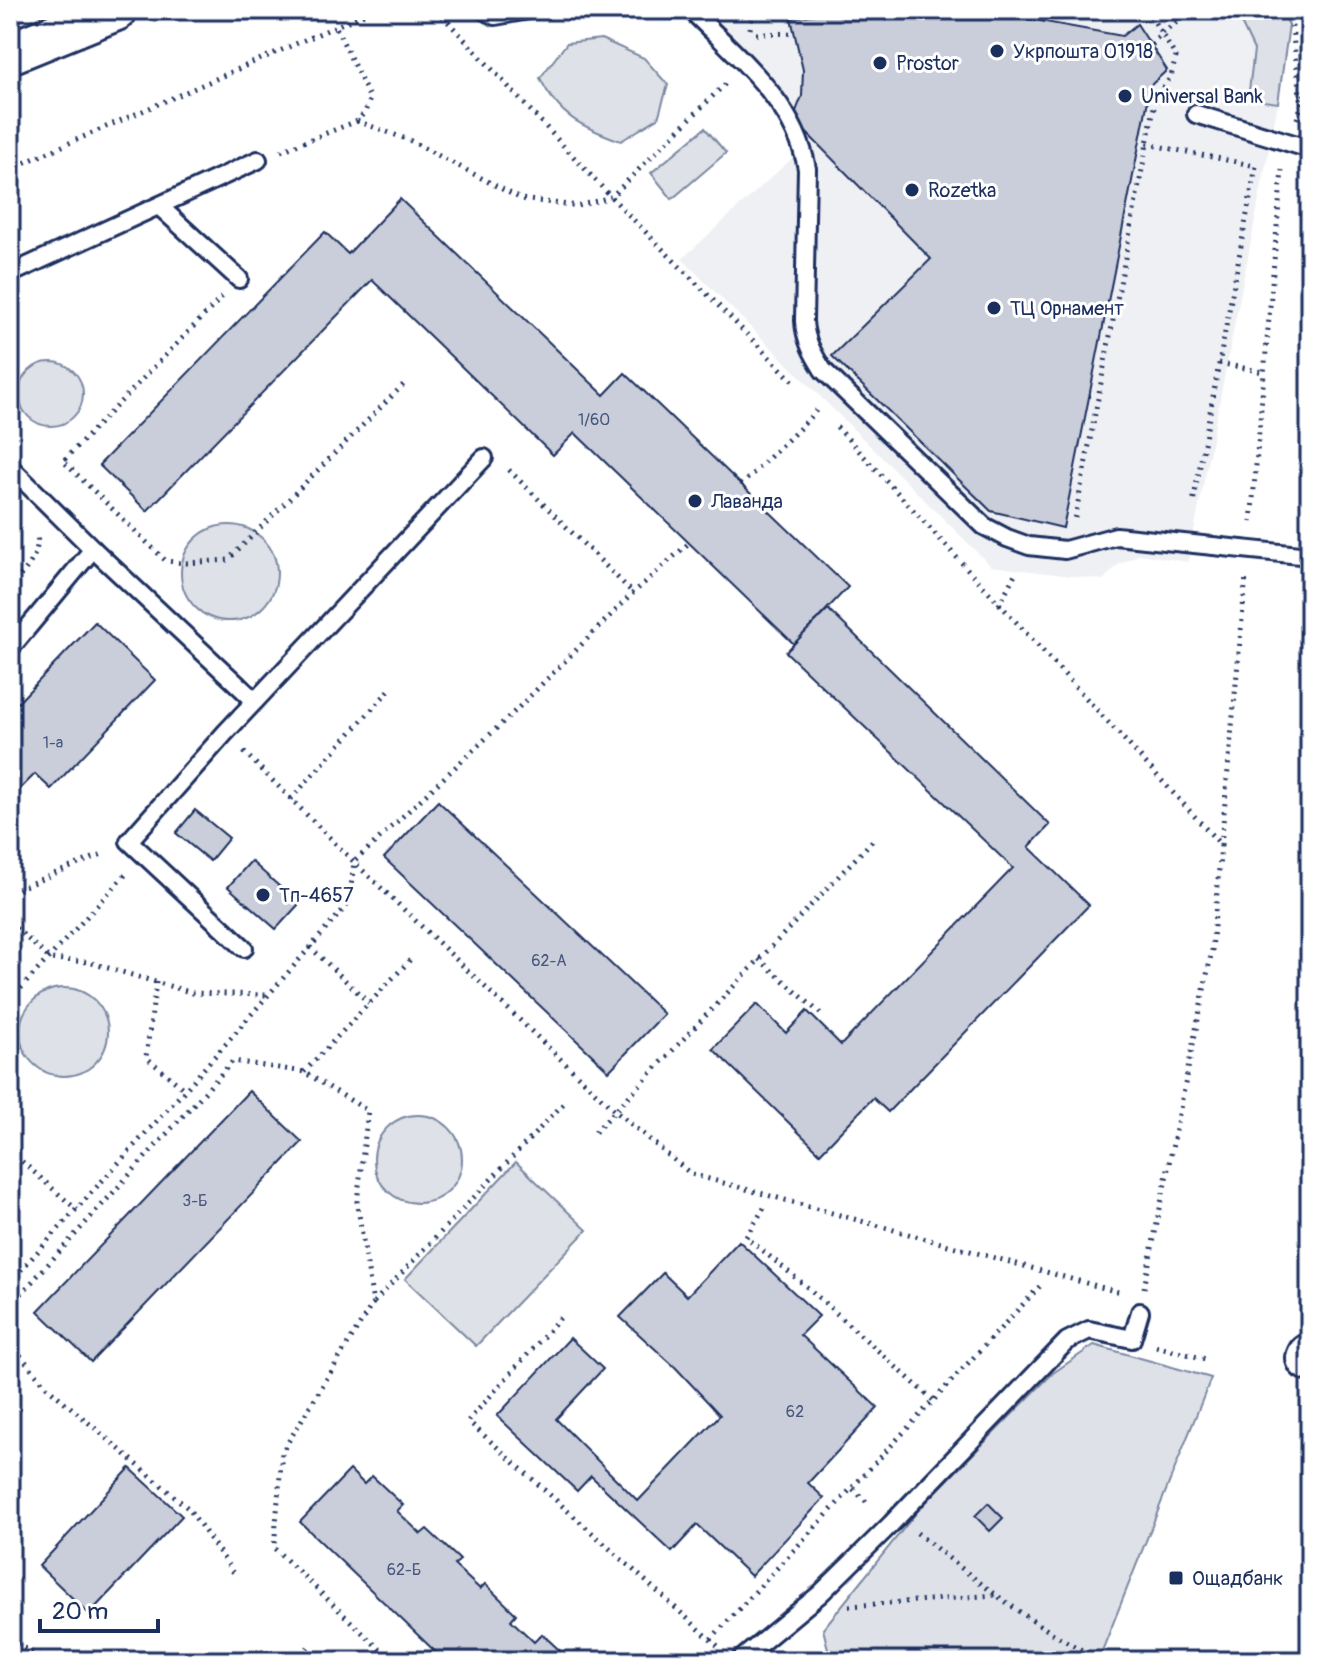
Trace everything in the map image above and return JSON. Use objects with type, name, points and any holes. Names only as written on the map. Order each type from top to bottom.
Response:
[{"type":"street","points":[[10,53],[116,10]]},
{"type":"lane","points":[[483,10],[495,16],[529,10]]},
{"type":"lane","points":[[691,10],[776,97],[803,145],[807,169],[804,334],[812,353],[823,370],[984,526],[1029,546],[1065,550],[1116,536],[1310,556]]},
{"type":"lane","points":[[1196,114],[1310,149]]},
{"type":"lane","points":[[10,274],[258,160]]},
{"type":"lane","points":[[159,206],[239,279]]},
{"type":"lane","points":[[244,948],[129,841],[225,733],[484,458]]},
{"type":"lane","points":[[10,467],[255,701]]},
{"type":"lane","points":[[10,649],[93,549]]},
{"type":"lane","points":[[733,1657],[804,1609],[897,1518],[1067,1341],[1089,1330],[1132,1339],[1141,1305]]},
{"type":"path","points":[[10,169],[373,10]]},
{"type":"path","points":[[437,10],[611,197],[808,396]]},
{"type":"path","points":[[753,10],[749,35],[795,33]]},
{"type":"path","points":[[1075,518],[1155,102],[1171,76],[1176,57],[1147,10]]},
{"type":"path","points":[[1152,45],[1162,32],[1196,10]]},
{"type":"path","points":[[1290,10],[1301,110]]},
{"type":"path","points":[[258,160],[357,121],[365,112],[370,99],[336,27]]},
{"type":"path","points":[[357,121],[409,140],[521,199],[578,206],[611,197],[744,65]]},
{"type":"path","points":[[225,733],[354,862],[614,1110],[691,1174],[1141,1305],[1212,950],[1284,142],[1301,110],[1310,78]]},
{"type":"path","points":[[1147,144],[1256,166],[1193,503]]},
{"type":"path","points":[[239,279],[63,461],[166,561],[228,560],[407,381]]},
{"type":"path","points":[[1219,363],[1263,372]]},
{"type":"path","points":[[741,485],[819,407],[1221,845]]},
{"type":"path","points":[[505,466],[633,593]]},
{"type":"path","points":[[10,588],[36,553],[38,538],[34,523]]},
{"type":"path","points":[[10,1282],[185,1090],[349,903],[354,862],[516,710],[633,593],[689,543]]},
{"type":"path","points":[[999,605],[1029,546]]},
{"type":"path","points":[[291,799],[392,687]]},
{"type":"path","points":[[595,1132],[873,840]]},
{"type":"path","points":[[10,892],[129,841]]},
{"type":"path","points":[[10,1000],[144,854]]},
{"type":"path","points":[[10,923],[50,959],[88,962],[193,993],[266,995]]},
{"type":"path","points":[[310,947],[369,1003]]},
{"type":"path","points":[[759,959],[821,1014]]},
{"type":"path","points":[[304,1072],[410,960]]},
{"type":"path","points":[[156,982],[146,1057],[185,1090]]},
{"type":"path","points":[[10,1306],[233,1061],[304,1072],[368,1111],[357,1202],[373,1303]]},
{"type":"path","points":[[392,1661],[274,1548],[282,1452],[373,1303],[564,1103]]},
{"type":"path","points":[[10,1151],[77,1210]]},
{"type":"path","points":[[764,1208],[746,1237],[807,1287],[934,1401]]},
{"type":"path","points":[[711,1639],[1041,1285]]},
{"type":"path","points":[[560,1318],[468,1421],[733,1657]]},
{"type":"path","points":[[1132,1339],[1209,1360]]},
{"type":"path","points":[[10,1343],[47,1387],[189,1509],[236,1576]]},
{"type":"path","points":[[897,1518],[1055,1637],[1092,1655]]},
{"type":"path","points":[[804,1609],[996,1595]]},
{"type":"path","points":[[10,1640],[47,1661]]},
{"type":"path","points":[[298,1661],[308,1647]]},
{"type":"shaded area","points":[[675,10],[1282,10],[1289,25],[1278,103],[1188,562],[1140,554],[1118,565],[1103,580],[991,566],[682,259],[798,153],[781,113]]},
{"type":"shaded area","points":[[1235,10],[1282,10],[1289,25],[1278,103],[1248,99],[1254,50]]},
{"type":"shaded area","points":[[601,39],[644,58],[668,85],[658,118],[621,141],[573,119],[555,102],[540,78],[567,43]]},
{"type":"shaded area","points":[[705,128],[726,153],[672,199],[651,173]]},
{"type":"shaded area","points":[[51,362],[74,371],[83,394],[74,417],[51,426],[28,417],[19,394],[28,371]]},
{"type":"shaded area","points":[[229,525],[247,529],[263,539],[273,555],[277,573],[273,591],[263,607],[247,617],[229,621],[211,617],[195,607],[185,591],[181,573],[185,555],[195,539],[211,529]]},
{"type":"shaded area","points":[[55,988],[73,988],[89,995],[101,1007],[108,1023],[108,1041],[101,1057],[89,1069],[73,1076],[55,1076],[39,1069],[27,1057],[20,1041],[20,1023],[27,1007],[39,995]]},
{"type":"shaded area","points":[[418,1115],[443,1122],[455,1134],[462,1159],[455,1184],[443,1196],[418,1203],[393,1196],[381,1184],[374,1159],[381,1134],[393,1122]]},
{"type":"shaded area","points":[[516,1162],[587,1230],[476,1346],[405,1279]]},
{"type":"shaded area","points":[[1094,1345],[1211,1378],[1098,1661],[831,1661],[823,1629],[920,1508],[1053,1373]]},
{"type":"building","name":"ТЦ Орнамент","points":[[841,10],[980,10],[1122,36],[1137,24],[1167,70],[1151,85],[1063,528],[991,511],[832,356],[931,259],[793,119],[802,96],[803,70],[791,18]]},
{"type":"building","points":[[400,199],[604,395],[625,373],[848,587],[794,644],[575,433],[553,455],[372,280],[147,511],[99,465],[325,232],[348,254]]},
{"type":"building","points":[[828,609],[1050,825],[1029,847],[1089,905],[888,1112],[873,1098],[820,1153],[713,1049],[757,1004],[786,1033],[807,1011],[841,1045],[1013,868],[786,652]]},
{"type":"building","points":[[95,622],[155,680],[51,789],[35,774],[10,799],[10,711]]},
{"type":"building","points":[[438,801],[664,1014],[609,1071],[384,858]]},
{"type":"building","points":[[195,810],[229,838],[210,861],[176,833]]},
{"type":"building","name":"Тп-4657","points":[[251,861],[299,904],[276,929],[228,887]]},
{"type":"building","points":[[249,1091],[302,1142],[91,1362],[38,1311]]},
{"type":"building","points":[[739,1241],[819,1316],[800,1335],[878,1408],[808,1483],[824,1498],[751,1576],[697,1525],[672,1552],[591,1476],[577,1491],[497,1416],[570,1338],[603,1369],[556,1419],[638,1501],[720,1415],[676,1368],[620,1317],[663,1273],[687,1296]]},
{"type":"building","points":[[130,1468],[182,1516],[89,1614],[39,1566]]},
{"type":"building","points":[[350,1470],[364,1484],[372,1476],[403,1505],[397,1511],[421,1534],[427,1529],[460,1560],[454,1565],[480,1589],[485,1584],[516,1614],[511,1620],[534,1642],[542,1634],[571,1661],[445,1661],[300,1522]]},
{"type":"building","points":[[988,1503],[1003,1518],[990,1531],[975,1516]]},
{"type":"place","name":"Укрпошта 01918","points":[[997,51]]},
{"type":"place","name":"Prostor","points":[[880,63]]},
{"type":"place","name":"Universal Bank","points":[[1125,96]]},
{"type":"place","name":"Rozetka","points":[[912,190]]},
{"type":"place","name":"ТЦ Орнамент","points":[[994,308]]},
{"type":"place","name":"Лаванда","points":[[695,501]]},
{"type":"place","name":"Тп-4657","points":[[263,895]]},
{"type":"place","name":"Ощадбанк","points":[[1176,1578]]}]
